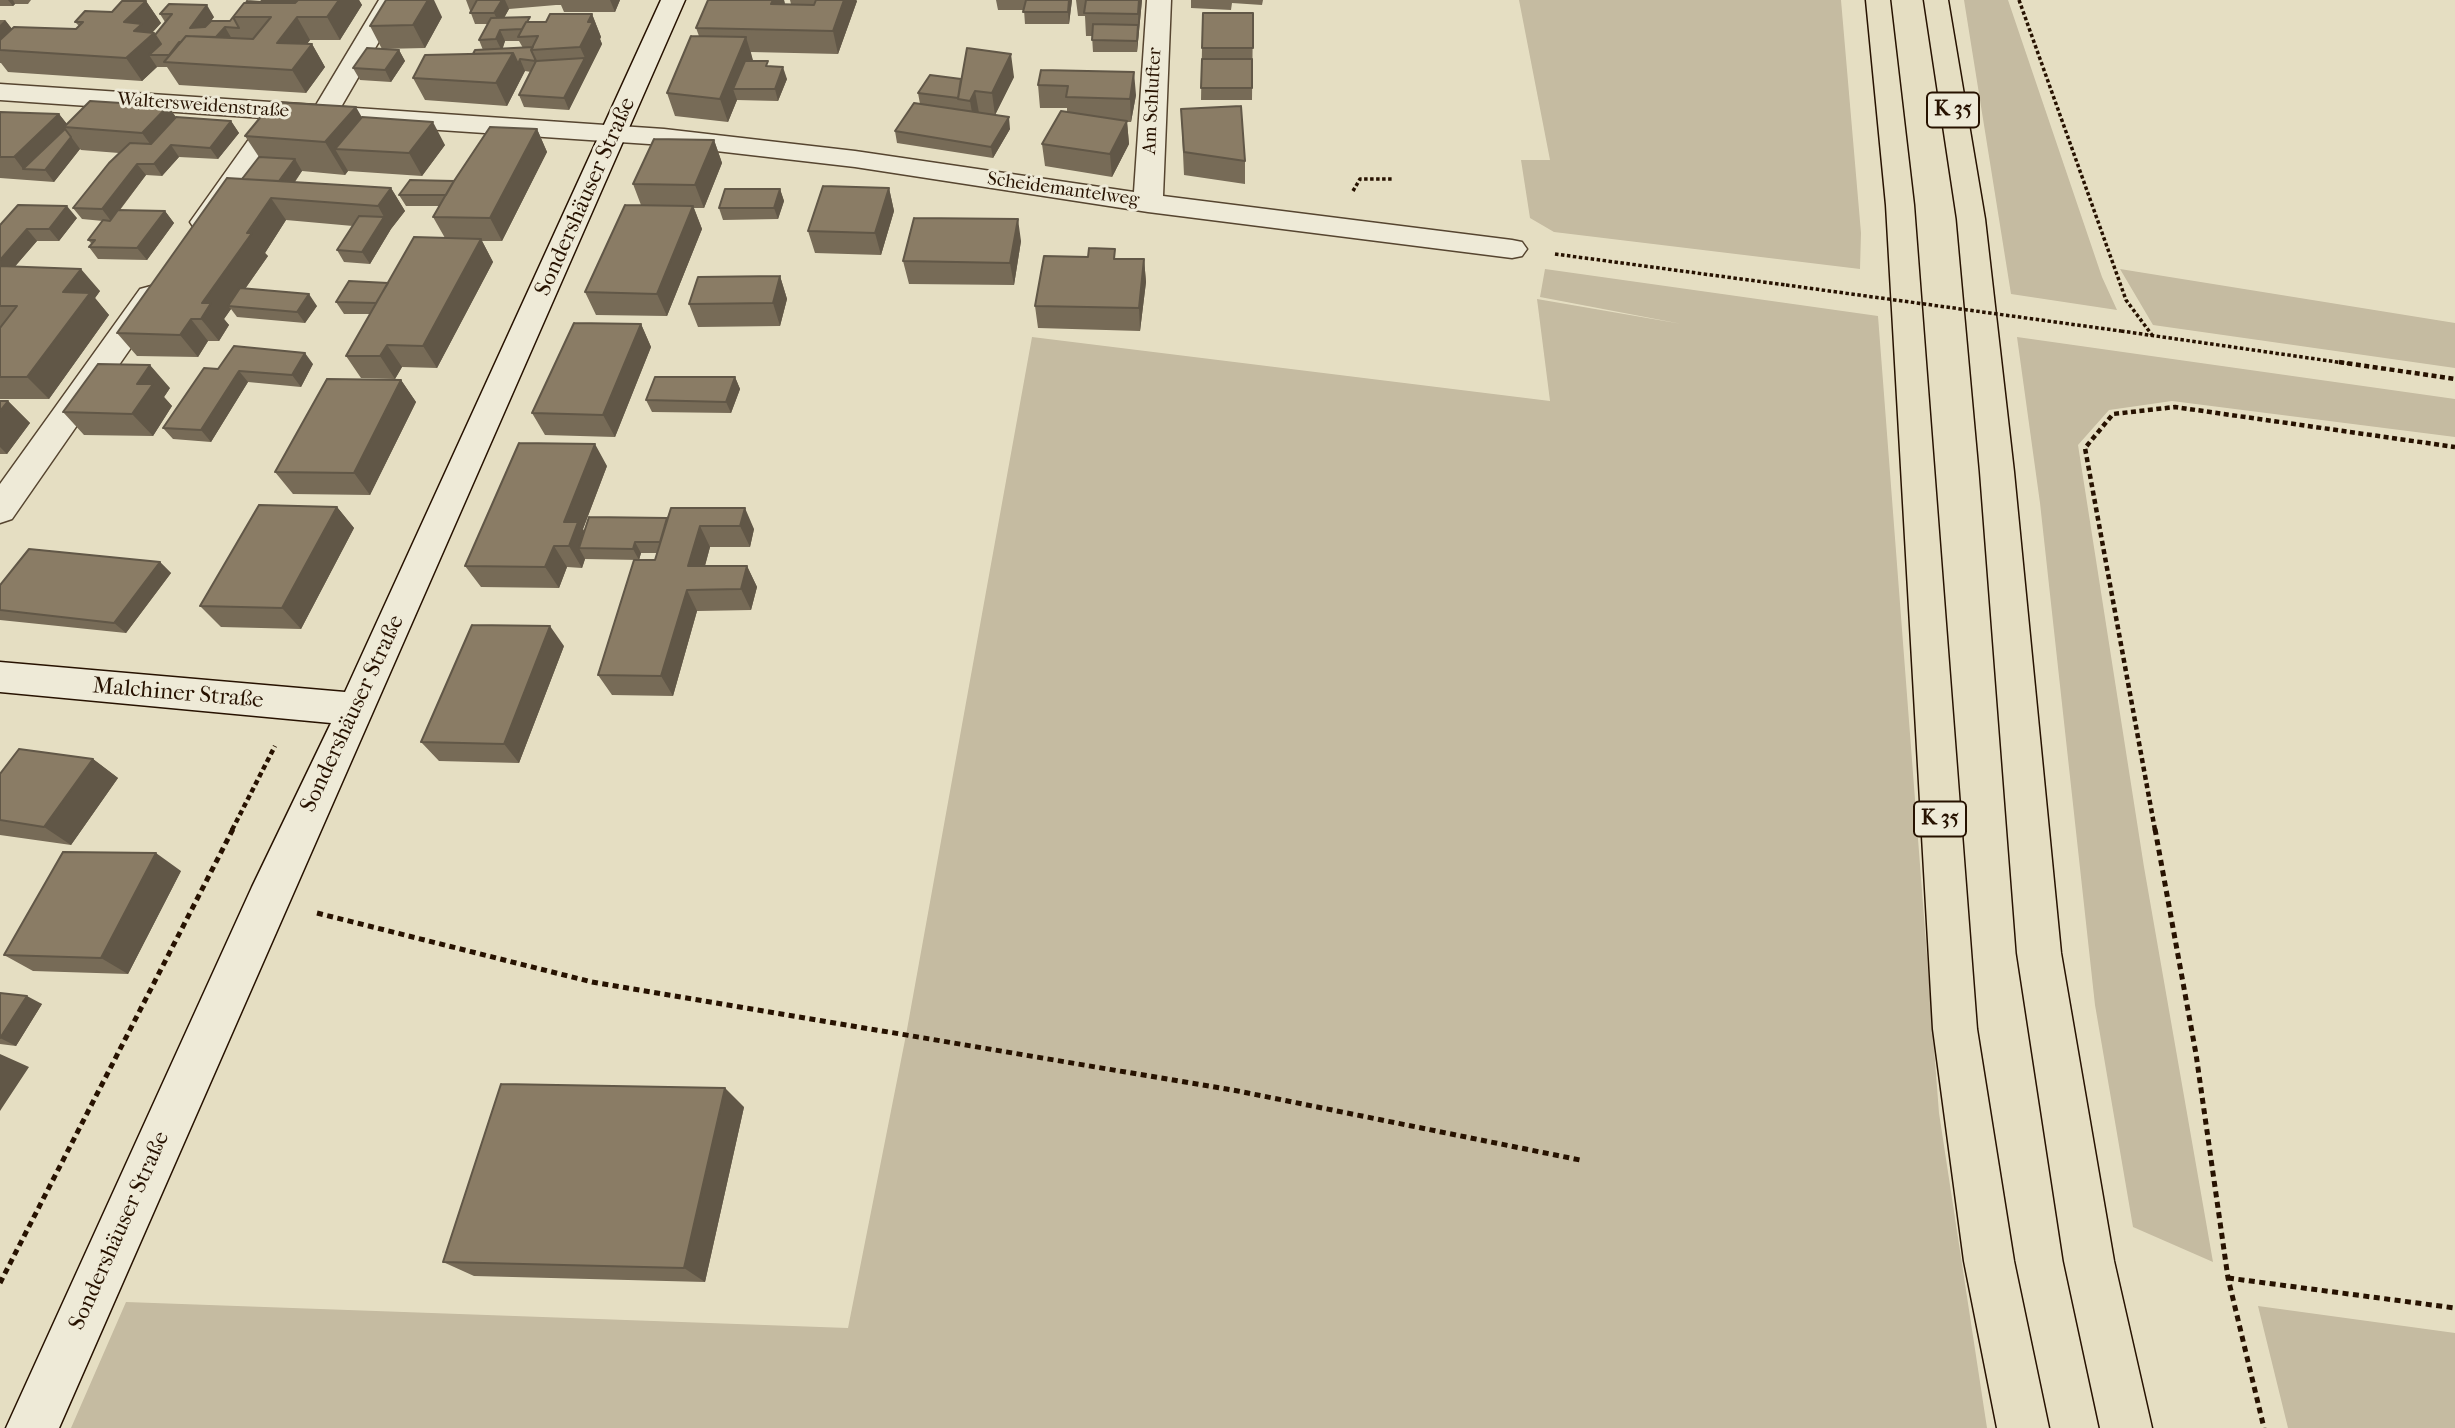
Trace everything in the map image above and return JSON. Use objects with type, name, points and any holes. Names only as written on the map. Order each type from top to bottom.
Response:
[{"type":"highway","name":"K 35","points":[[1878,0],[1900,205],[1955,1029],[1989,1261],[2023,1428]]},
{"type":"highway","name":"K 35","points":[[1936,0],[1971,219],[1997,472],[2039,953],[2089,1261],[2126,1428]]},
{"type":"street","points":[[324,114],[391,0]]},
{"type":"street","name":"Sondershäuser Straße","points":[[32,1428],[673,0]]},
{"type":"street","name":"Am Schlufter","points":[[1147,203],[1159,0]]},
{"type":"street","name":"Waltersweidenstraße","points":[[0,92],[615,133]]},
{"type":"street","points":[[0,510],[282,112]]},
{"type":"street","name":"Scheidemantelweg","points":[[615,133],[855,159],[1147,203],[1512,249]]},
{"type":"street","name":"Malchiner Straße","points":[[0,677],[357,709]]},
{"type":"path","points":[[2019,0],[2126,300],[2152,335]]},
{"type":"path","points":[[1512,249],[2152,335],[2455,379]]},
{"type":"path","points":[[2264,1428],[2228,1278],[2196,1054],[2085,449],[2113,414],[2175,407],[2455,447]]},
{"type":"path","points":[[0,1283],[296,705]]},
{"type":"path","points":[[267,900],[592,982],[1238,1091],[1580,1160]]},
{"type":"path","points":[[2228,1278],[2455,1308]]},
{"type":"shaded area","points":[[1519,0],[1841,0],[1861,233],[1860,269],[1554,232],[1530,218],[1521,160],[1550,160]]},
{"type":"shaded area","points":[[1964,0],[2008,0],[2102,277],[2117,310],[2011,294]]},
{"type":"shaded area","points":[[1545,269],[1878,316],[1939,1113],[1987,1428],[71,1428],[126,1302],[848,1328],[906,1035],[1032,337],[1550,401],[1537,299],[1682,324],[1540,297]]},
{"type":"shaded area","points":[[2120,269],[2455,323],[2455,368],[2153,325]]},
{"type":"shaded area","points":[[2017,337],[2455,399],[2455,437],[2172,401],[2109,410],[2078,445],[2144,867],[2213,1262],[2133,1227],[2095,1005],[2040,503]]},
{"type":"shaded area","points":[[2258,1306],[2455,1333],[2455,1428],[2288,1428]]},
{"type":"building","points":[[262,0],[298,0],[261,2]]},
{"type":"building","points":[[298,0],[339,0],[327,17],[297,17],[277,43],[312,44],[292,70],[164,62],[186,36],[253,39],[271,17],[233,17],[244,3],[295,3]]},
{"type":"building","points":[[386,0],[428,0],[413,25],[370,26]]},
{"type":"building","points":[[477,0],[502,0],[494,13],[470,13]]},
{"type":"building","points":[[708,0],[773,0],[771,4],[814,5],[816,0],[844,0],[833,31],[696,28]]},
{"type":"building","points":[[1026,0],[1069,0],[1068,12],[1023,12]]},
{"type":"building","points":[[1086,0],[1139,0],[1138,14],[1084,13]]},
{"type":"building","points":[[122,1],[146,1],[124,22],[142,24],[134,31],[154,33],[126,58],[0,50],[0,40],[14,27],[76,29],[83,22],[75,22],[85,11],[112,12]]},
{"type":"building","points":[[169,4],[207,5],[190,28],[205,27],[211,21],[230,21],[233,17],[239,28],[225,27],[216,37],[186,36],[169,55],[149,55],[161,44],[155,35],[172,14],[160,14]]},
{"type":"building","points":[[1203,13],[1253,13],[1253,48],[1202,48]]},
{"type":"building","points":[[550,14],[592,14],[588,22],[593,22],[580,47],[531,50],[538,36],[518,37],[526,22],[546,22]]},
{"type":"building","points":[[530,17],[522,29],[500,30],[496,39],[479,40],[491,18]]},
{"type":"building","points":[[1093,24],[1138,25],[1137,41],[1092,40]]},
{"type":"building","points":[[691,36],[746,37],[720,99],[667,93]]},
{"type":"building","points":[[533,47],[531,50],[536,61],[520,59],[518,64],[513,53],[473,54],[475,50]]},
{"type":"building","points":[[367,48],[399,50],[385,70],[353,68]]},
{"type":"building","points":[[967,48],[1011,54],[992,93],[975,91],[970,101],[958,99]]},
{"type":"building","points":[[513,53],[496,83],[413,78],[425,55]]},
{"type":"building","points":[[585,58],[564,98],[519,95],[536,61]]},
{"type":"building","points":[[1202,59],[1252,59],[1252,88],[1201,88]]},
{"type":"building","points":[[745,61],[768,61],[766,66],[783,67],[775,89],[733,89]]},
{"type":"building","points":[[1041,70],[1134,72],[1130,99],[1066,97],[1068,86],[1038,85]]},
{"type":"building","points":[[930,75],[961,79],[958,98],[918,93]]},
{"type":"building","points":[[90,101],[168,106],[142,133],[64,127]]},
{"type":"building","points":[[273,102],[356,107],[325,142],[245,136]]},
{"type":"building","points":[[914,103],[1009,117],[991,147],[895,131]]},
{"type":"building","points":[[1241,106],[1245,161],[1184,152],[1181,109]]},
{"type":"building","points":[[1061,111],[1127,121],[1110,154],[1042,144]]},
{"type":"building","points":[[0,112],[59,114],[14,157],[0,157]]},
{"type":"building","points":[[176,117],[231,121],[210,148],[171,145],[154,164],[137,164],[102,209],[73,208],[109,163],[130,143],[151,144]]},
{"type":"building","points":[[362,117],[433,122],[409,153],[335,149]]},
{"type":"building","points":[[490,127],[537,129],[490,218],[433,217],[452,184]]},
{"type":"building","points":[[65,129],[71,137],[45,170],[23,169]]},
{"type":"building","points":[[654,139],[714,140],[695,185],[633,184]]},
{"type":"building","points":[[259,157],[295,159],[279,181],[242,179]]},
{"type":"building","points":[[227,178],[391,188],[378,206],[271,198],[247,233],[252,233],[202,303],[211,303],[201,319],[191,319],[180,335],[117,333]]},
{"type":"building","points":[[410,180],[454,181],[446,195],[399,195]]},
{"type":"building","points":[[823,186],[889,188],[875,233],[808,231]]},
{"type":"building","points":[[725,189],[780,189],[774,208],[719,208]]},
{"type":"building","points":[[18,205],[67,206],[49,229],[27,229],[0,260],[0,225]]},
{"type":"building","points":[[625,205],[693,206],[657,294],[585,292]]},
{"type":"building","points":[[118,210],[165,211],[137,248],[89,247],[95,240],[88,240],[103,220],[110,221]]},
{"type":"building","points":[[359,216],[384,217],[362,252],[337,250]]},
{"type":"building","points":[[914,218],[1018,219],[1010,263],[903,261]]},
{"type":"building","points":[[414,237],[481,239],[423,346],[387,345],[380,356],[346,356]]},
{"type":"building","points":[[1089,248],[1115,249],[1114,259],[1144,259],[1139,308],[1035,306],[1044,256],[1088,257]]},
{"type":"building","points":[[0,266],[81,269],[63,292],[90,293],[27,377],[0,377],[0,328],[17,306],[0,306]]},
{"type":"building","points":[[780,276],[773,303],[689,304],[698,277]]},
{"type":"building","points":[[349,281],[388,283],[376,303],[336,302]]},
{"type":"building","points":[[240,288],[309,294],[297,312],[228,306]]},
{"type":"building","points":[[574,323],[641,324],[603,415],[532,413]]},
{"type":"building","points":[[234,346],[305,353],[292,375],[239,371],[201,430],[163,428],[204,368],[218,369]]},
{"type":"building","points":[[98,364],[150,365],[137,384],[153,384],[132,414],[63,412]]},
{"type":"building","points":[[655,377],[735,377],[726,402],[646,400]]},
{"type":"building","points":[[327,379],[401,380],[354,473],[275,472]]},
{"type":"building","points":[[0,401],[8,401],[0,411]]},
{"type":"building","points":[[519,443],[595,444],[564,522],[578,522],[569,546],[554,546],[545,567],[465,566]]},
{"type":"building","points":[[259,505],[337,507],[282,608],[200,606]]},
{"type":"building","points":[[671,508],[745,508],[740,526],[700,526],[688,566],[747,566],[741,589],[687,590],[661,676],[598,675],[634,560],[655,560]]},
{"type":"building","points":[[589,517],[667,518],[660,542],[635,542],[633,549],[579,548]]},
{"type":"building","points":[[29,549],[160,562],[114,623],[0,610],[0,585]]},
{"type":"building","points":[[472,625],[550,626],[504,744],[421,742]]},
{"type":"building","points":[[19,749],[93,759],[44,827],[0,820],[0,774]]},
{"type":"building","points":[[63,852],[156,853],[101,958],[4,955]]},
{"type":"building","points":[[0,993],[27,996],[0,1038]]},
{"type":"building","points":[[501,1084],[725,1088],[684,1268],[443,1262]]}]
